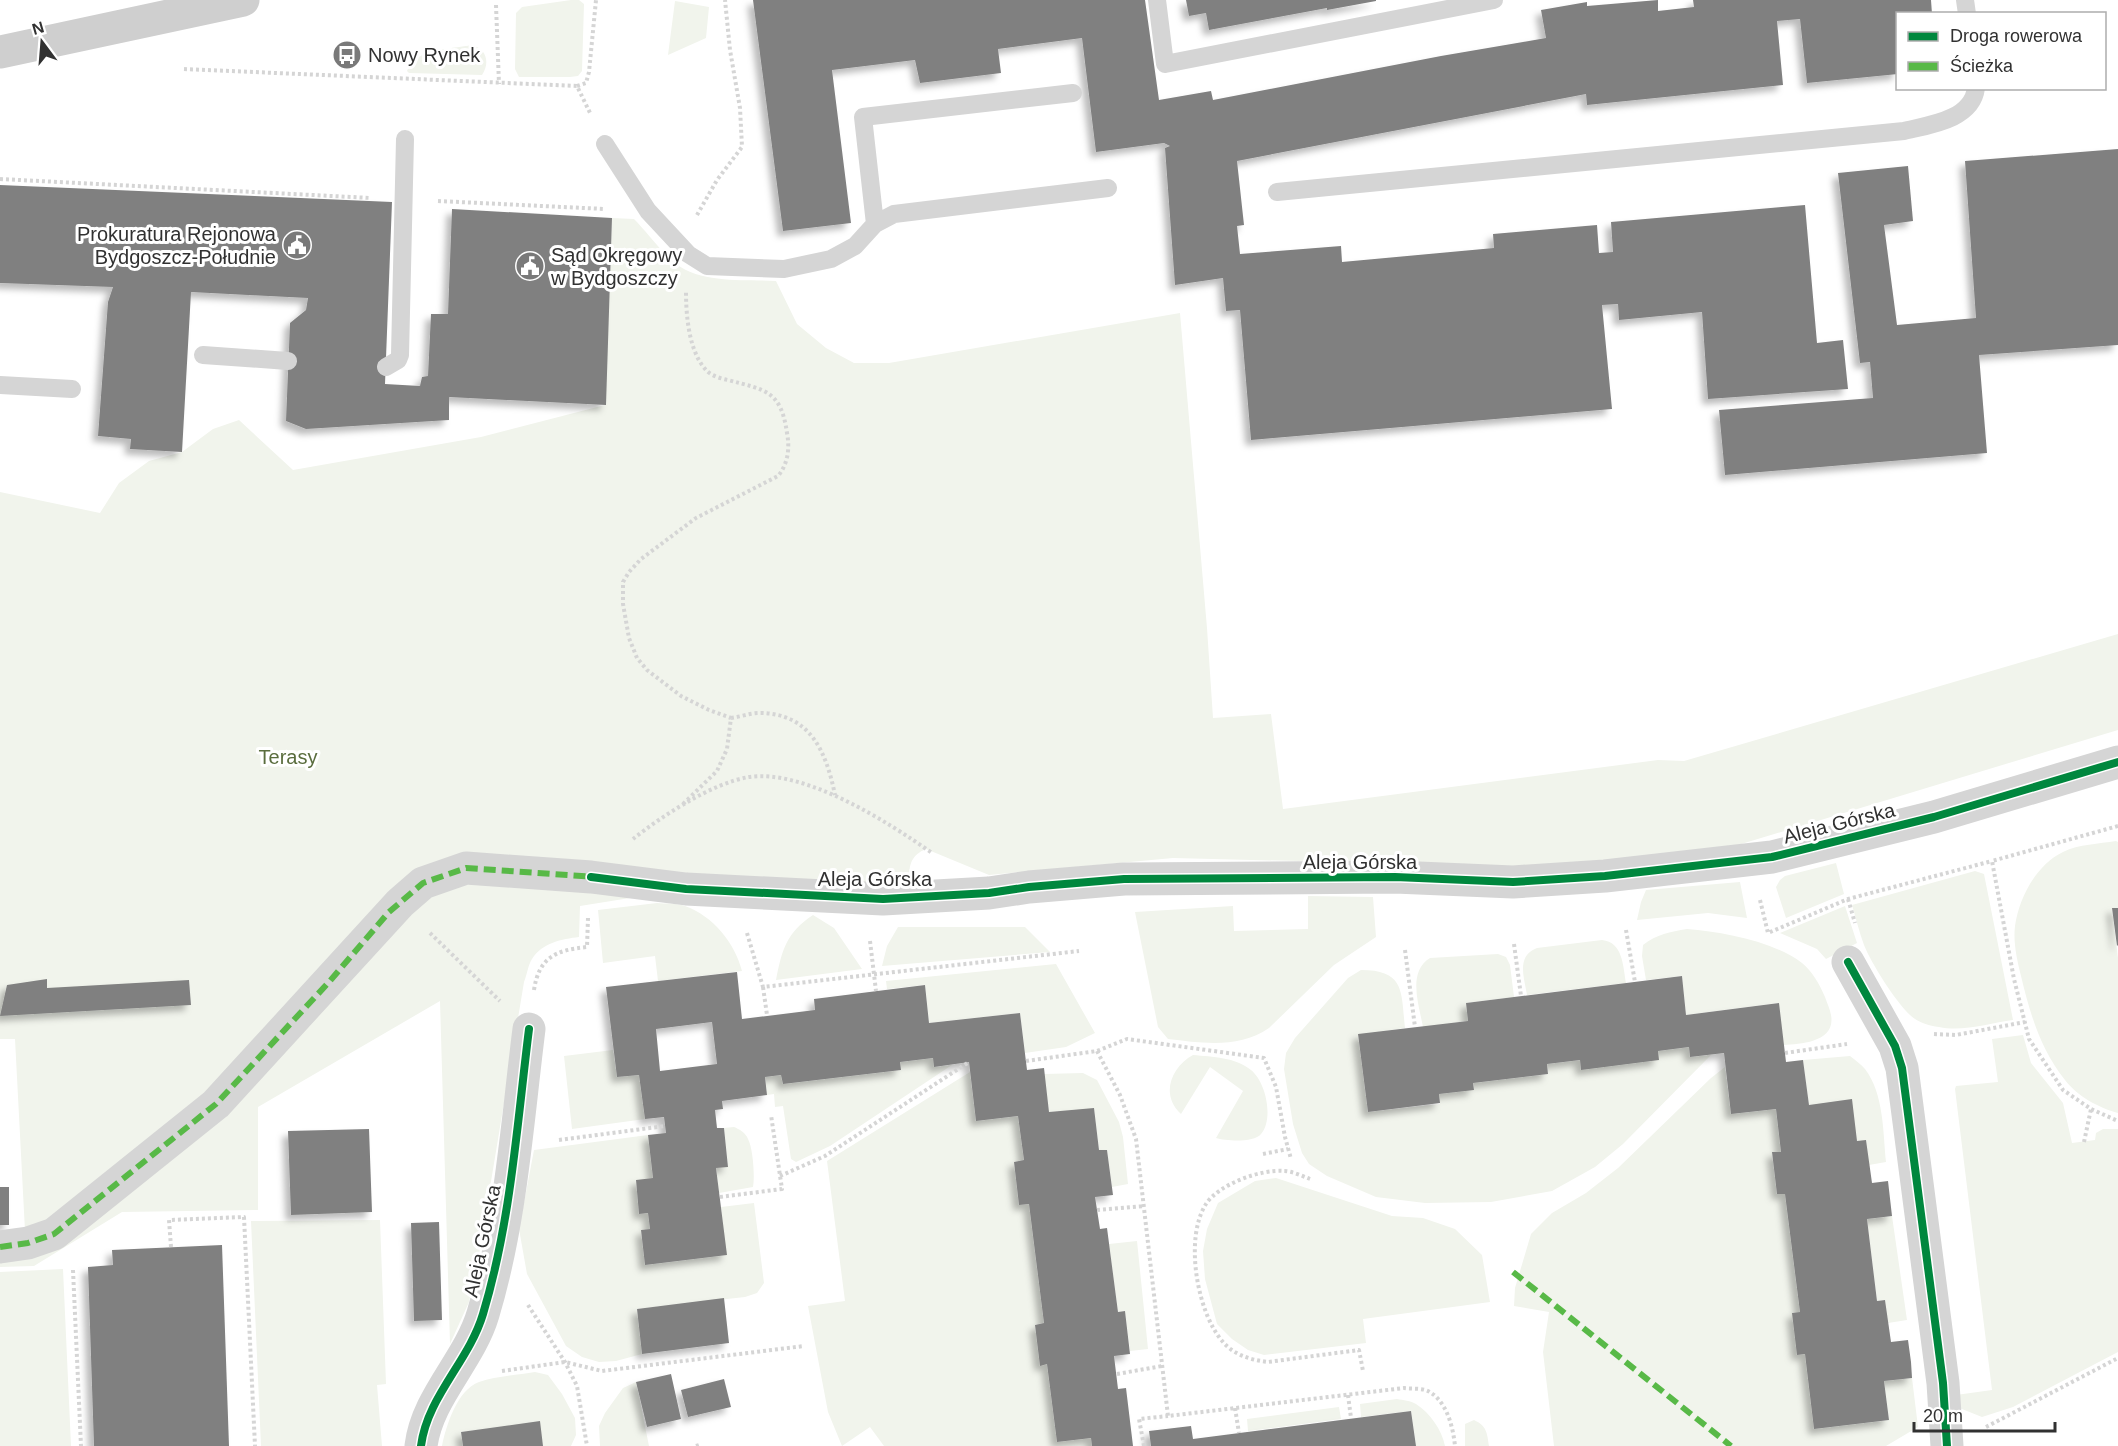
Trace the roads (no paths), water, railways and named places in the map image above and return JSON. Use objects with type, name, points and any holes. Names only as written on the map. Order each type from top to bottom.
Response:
[{"type":"main road","points":[[0,52],[243,0]]},
{"type":"street","name":"Aleja Górska","points":[[0,1247],[28,1243],[54,1234],[216,1104],[400,903],[423,883],[466,868],[591,877],[686,889],[866,899],[989,893],[1029,887],[1124,879],[1395,877],[1513,882],[1668,870],[1772,857],[1934,817],[2118,762]]},
{"type":"street","points":[[1848,962],[1895,1046],[1902,1068],[1941,1371],[1947,1445]]},
{"type":"street","name":"Aleja Górska","points":[[422,1446],[428,1418],[470,1348],[478,1330],[498,1257],[515,1146],[529,1029]]},
{"type":"lane","points":[[1157,0],[1165,64],[1494,0]]},
{"type":"lane","points":[[1277,192],[1904,131],[1961,113],[1973,99],[1975,90]]},
{"type":"lane","points":[[875,224],[863,117],[1074,93]]},
{"type":"lane","points":[[386,367],[398,360],[400,355],[405,139]]},
{"type":"lane","points":[[605,144],[648,211],[688,254],[707,266],[784,269],[799,267],[831,259],[855,246],[875,224],[894,214],[1108,188]]},
{"type":"lane","points":[[203,355],[288,361]]},
{"type":"lane","points":[[0,384],[72,389]]},
{"type":"place","name":"Nowy Rynek","points":[[347,55]]},
{"type":"place","name":"Prokuratura Rejonowa Bydgoszcz-Południe","points":[[297,245]]},
{"type":"place","name":"Sąd Okręgowy w Bydgoszczy","points":[[530,266]]},
{"type":"park label","name":"Terasy","points":[[288,757]]}]
